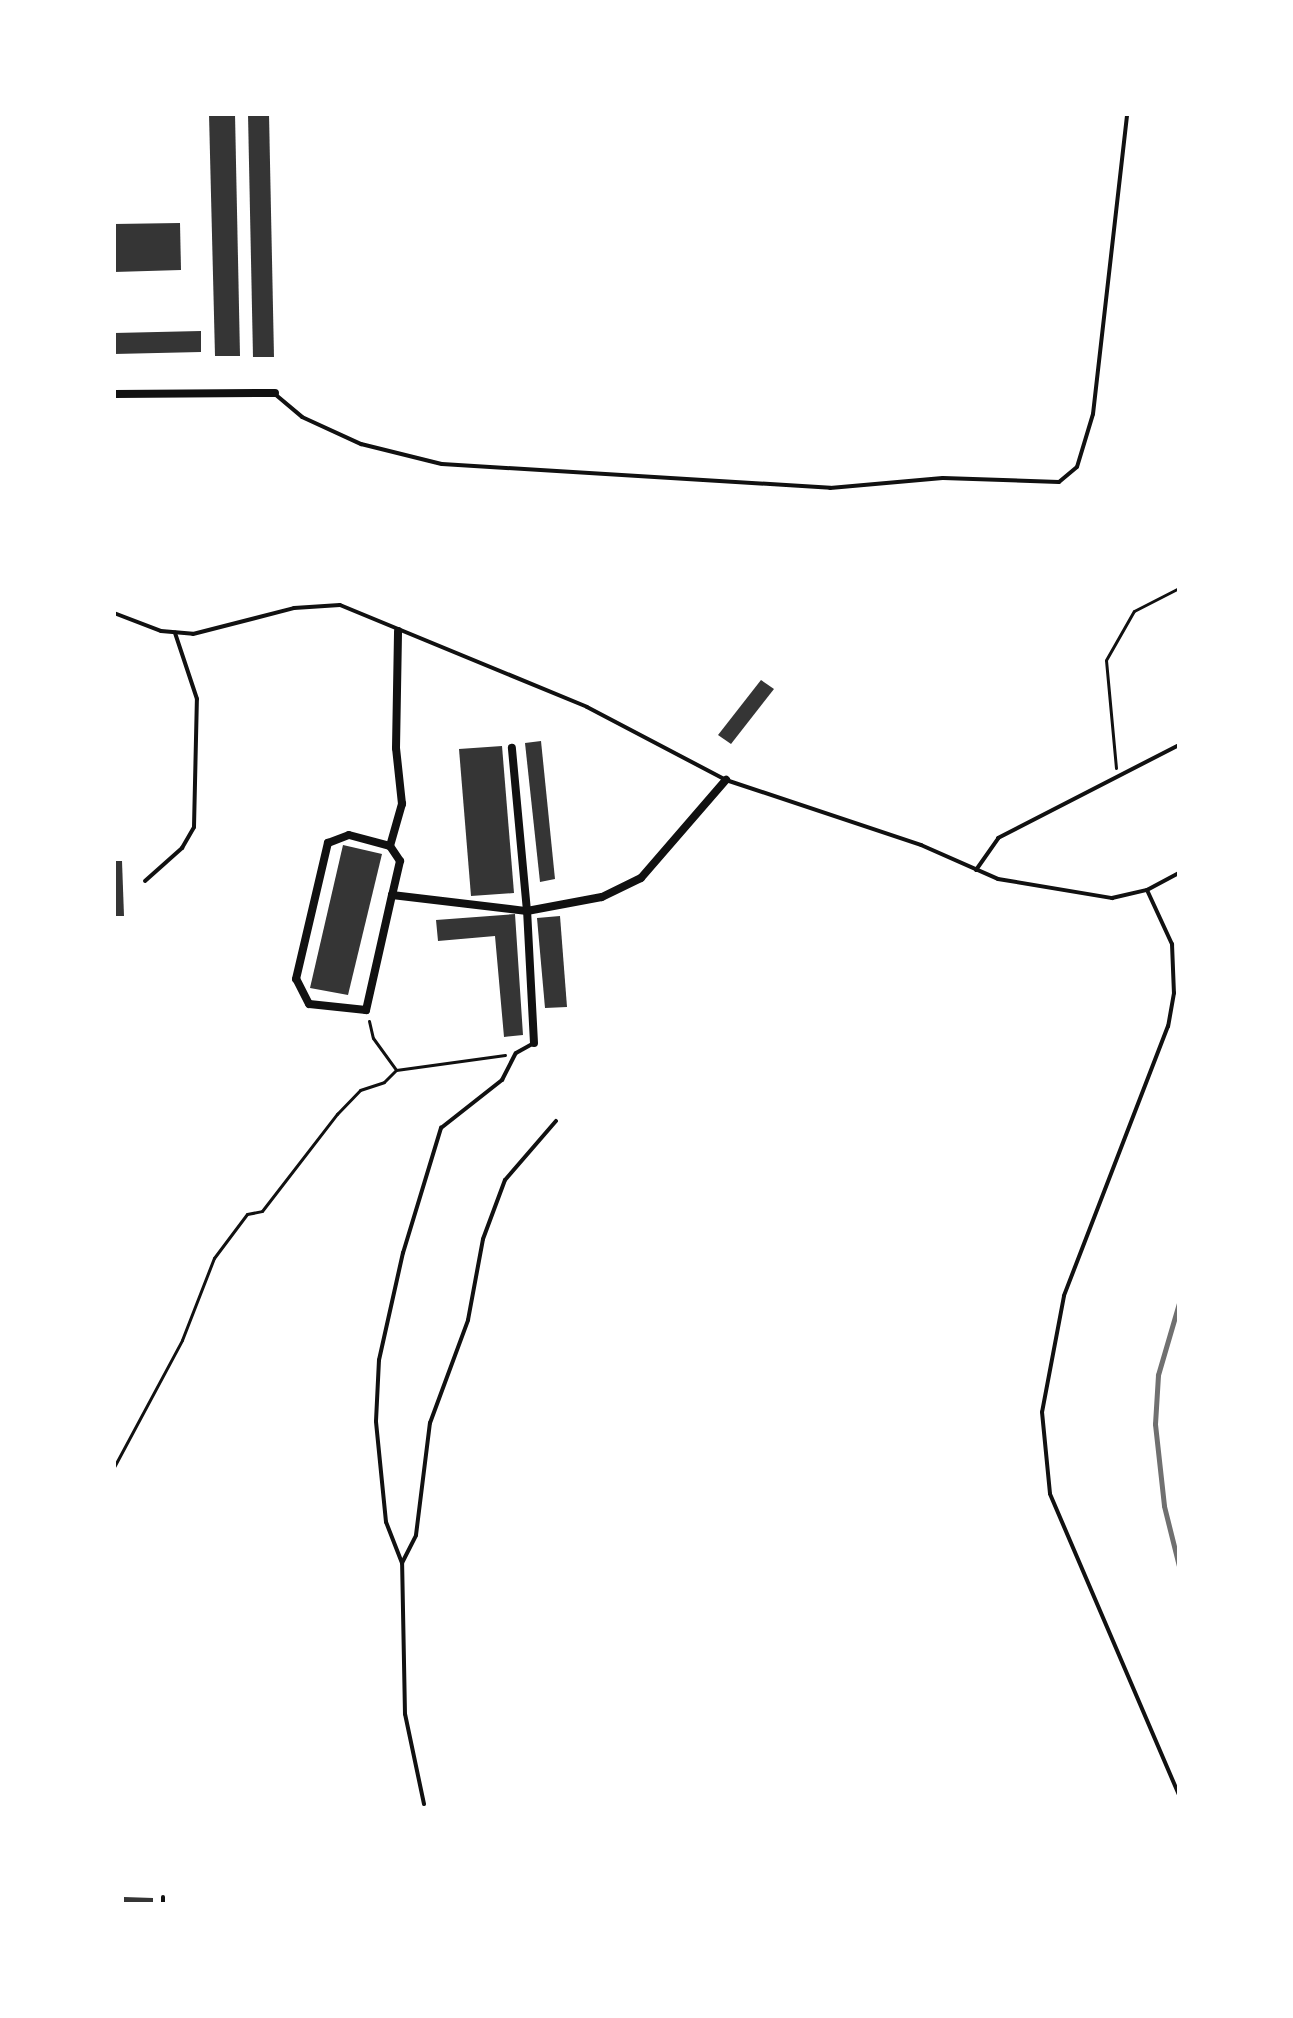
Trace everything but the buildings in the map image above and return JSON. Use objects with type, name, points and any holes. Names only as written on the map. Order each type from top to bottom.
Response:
[{"type":"street","points":[[114,394],[275,393]]},
{"type":"street","points":[[390,846],[402,804],[396,748],[398,631]]},
{"type":"street","points":[[512,748],[527,911],[534,1043]]},
{"type":"street","points":[[392,895],[527,911],[602,897],[641,878],[726,780]]},
{"type":"street","points":[[349,835],[390,846],[400,861],[392,895],[366,1010],[309,1004],[296,979],[328,843],[349,835]]},
{"type":"lane","points":[[275,393],[302,417],[361,444],[442,464],[830,488],[943,478],[1059,482],[1077,467],[1093,414],[1127,114]]},
{"type":"lane","points":[[114,613],[175,633],[239,626],[318,604],[340,605],[587,707],[726,780],[881,830],[976,870],[1025,884],[1112,898],[1147,890],[1179,873]]},
{"type":"lane","points":[[145,881],[182,848],[194,827],[197,699],[189,664],[175,633]]},
{"type":"lane","points":[[976,870],[998,838],[1179,745]]},
{"type":"lane","points":[[1147,890],[1172,944],[1174,993],[1168,1026],[1064,1296],[1042,1412],[1050,1494],[1179,1795]]},
{"type":"lane","points":[[424,1804],[405,1714],[402,1563],[386,1522],[376,1421],[379,1360],[403,1253],[441,1128],[502,1080],[516,1053],[534,1043]]},
{"type":"lane","points":[[402,1563],[416,1535],[430,1423],[468,1320],[483,1239],[505,1180],[556,1121]]},
{"type":"lane","points":[[163,1897],[163,1904]]},
{"type":"path","points":[[1117,775],[1106,660],[1134,611],[1179,588]]},
{"type":"path","points":[[366,1010],[373,1038],[396,1070]]},
{"type":"path","points":[[114,1467],[182,1340],[203,1280],[233,1232],[247,1214],[262,1211],[309,1146],[360,1090],[384,1082],[396,1070],[516,1053]]},
{"type":"railway","points":[[1179,1303],[1158,1375],[1155,1424],[1164,1506],[1179,1566]]}]
